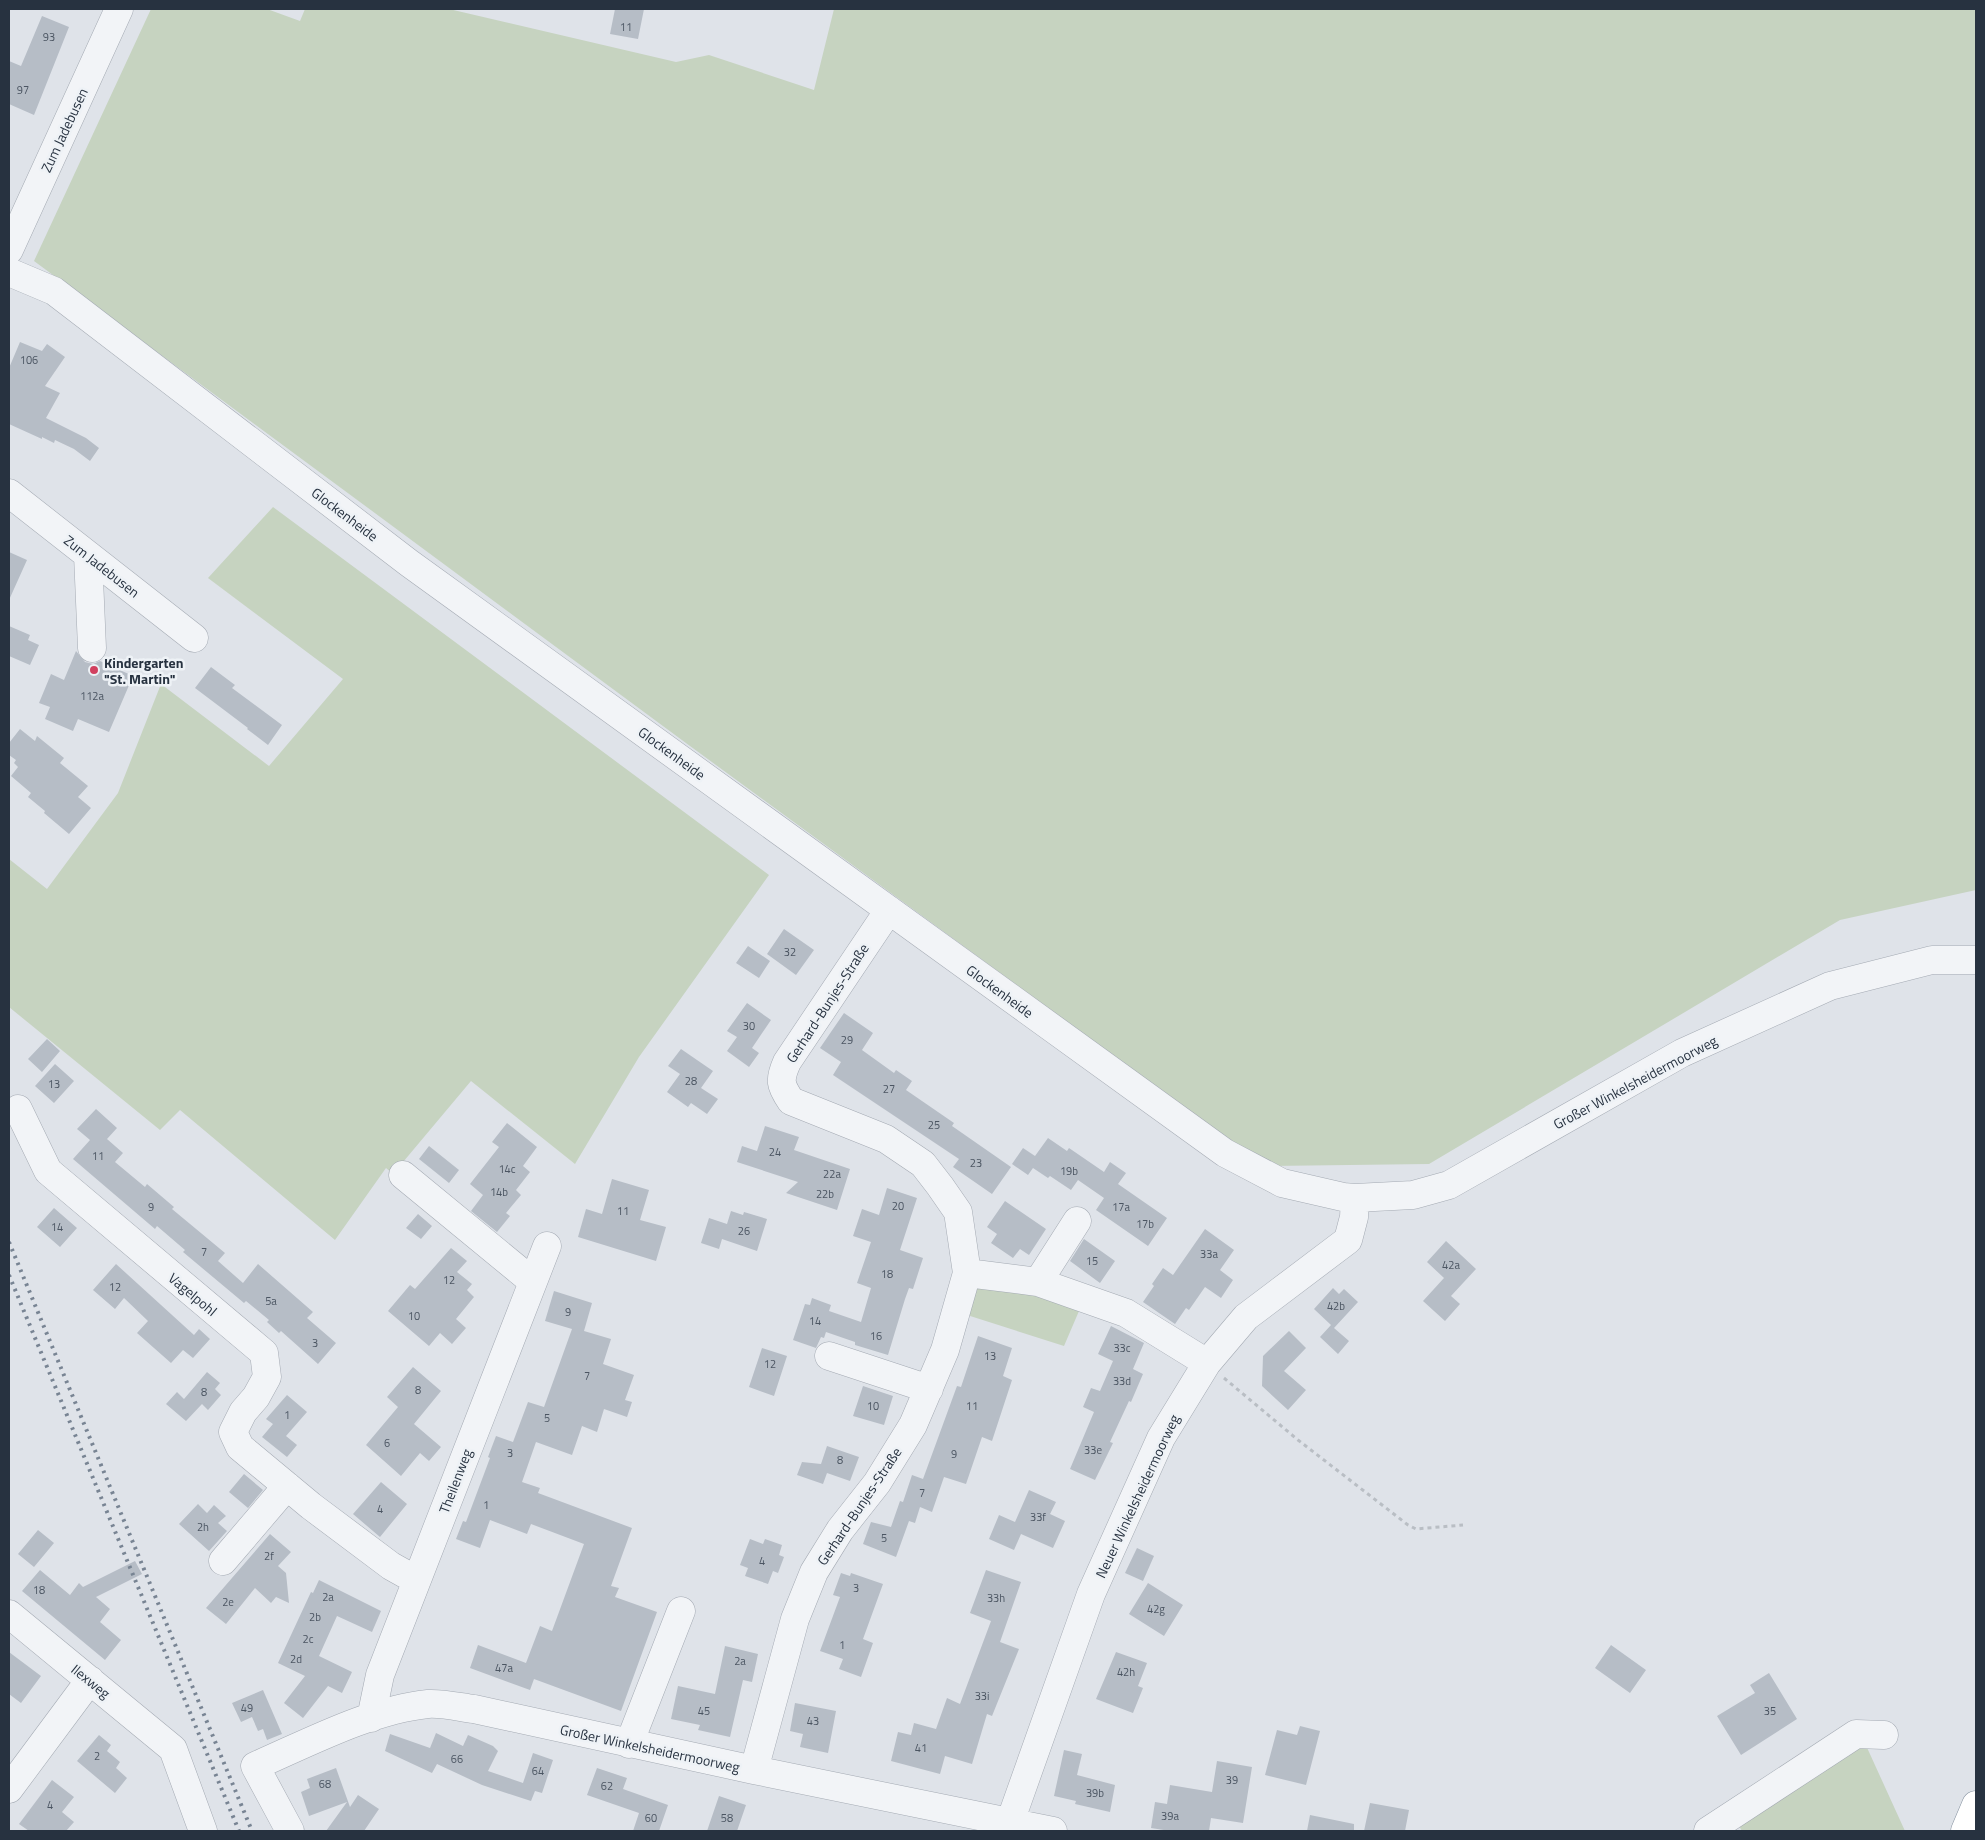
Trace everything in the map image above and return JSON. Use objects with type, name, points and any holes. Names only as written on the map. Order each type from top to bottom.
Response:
[{"type":"highway","points":[[1965,1831],[1976,1805]]},
{"type":"street","name":"Zum Jadebusen","points":[[9,250],[119,9]]},
{"type":"street","name":"Glockenheide","points":[[9,272],[54,291],[409,563],[1225,1153],[1282,1183],[1342,1197],[1355,1198]]},
{"type":"street","name":"Zum Jadebusen","points":[[9,493],[194,638]]},
{"type":"street","points":[[88,555],[92,648]]},
{"type":"street","name":"Gerhard-Bunjes-Straße","points":[[754,1770],[796,1619],[814,1572],[840,1530],[877,1483],[908,1434],[945,1350],[967,1273],[958,1212],[923,1164],[886,1139],[792,1102],[783,1089],[781,1076],[787,1062],[889,910]]},
{"type":"street","name":"Großer Winkelsheidermoorweg","points":[[1355,1198],[1413,1195],[1449,1185],[1682,1053],[1830,986],[1932,960],[1976,960]]},
{"type":"street","name":"Vagelpohl","points":[[18,1109],[48,1171],[264,1353],[267,1378],[256,1397],[243,1412],[233,1432],[240,1447],[287,1486],[391,1566],[416,1580]]},
{"type":"street","points":[[403,1175],[532,1281]]},
{"type":"street","name":"Neuer Winkelsheidermoorweg","points":[[1010,1822],[1091,1594],[1162,1438],[1207,1363],[1246,1317],[1348,1240],[1354,1218],[1355,1198]]},
{"type":"street","points":[[1038,1282],[1077,1221]]},
{"type":"street","name":"Theilenweg","points":[[371,1718],[380,1675],[547,1246]]},
{"type":"street","points":[[967,1273],[1038,1282],[1126,1313],[1207,1363]]},
{"type":"street","points":[[829,1356],[929,1389]]},
{"type":"street","points":[[223,1561],[287,1486]]},
{"type":"street","points":[[629,1744],[681,1611]]},
{"type":"street","name":"Ilexweg","points":[[9,1614],[173,1749],[203,1831]]},
{"type":"street","points":[[9,1789],[90,1680]]},
{"type":"street","name":"Großer Winkelsheidermoorweg","points":[[290,1831],[255,1766],[345,1727],[396,1710],[430,1704],[474,1709],[629,1744],[1053,1831]]},
{"type":"street","points":[[1708,1831],[1856,1734],[1884,1736]]},
{"type":"path","points":[[1207,1363],[1298,1440],[1408,1525],[1416,1529],[1463,1525]]},
{"type":"green space","points":[[151,9],[267,9],[300,21],[305,9],[449,9],[676,62],[709,55],[814,90],[834,9],[1976,9],[1976,890],[1840,920],[1429,1164],[1264,1166],[690,746],[34,261]]},
{"type":"green space","points":[[273,507],[769,875],[639,1057],[575,1164],[471,1081],[393,1174],[386,1168],[335,1240],[180,1110],[160,1130],[9,1007],[9,859],[47,889],[118,793],[161,684],[269,766],[343,679],[208,578]]},
{"type":"green space","points":[[981,1283],[1082,1304],[1064,1346],[967,1315],[974,1289]]},
{"type":"green space","points":[[1864,1741],[1905,1831],[1742,1831],[1739,1826]]},
{"type":"building","points":[[615,9],[644,9],[638,39],[610,34]]},
{"type":"building","points":[[42,16],[69,27],[34,115],[9,104],[9,61],[21,66]]},
{"type":"building","points":[[20,342],[42,351],[47,344],[65,357],[45,386],[60,393],[46,418],[86,438],[99,448],[90,461],[74,449],[55,440],[54,443],[42,437],[42,439],[9,424],[9,368]]},
{"type":"building","points":[[9,552],[27,560],[9,600]]},
{"type":"building","points":[[9,626],[30,635],[28,640],[39,645],[30,665],[9,656]]},
{"type":"building","points":[[76,651],[85,662],[93,664],[100,661],[133,676],[109,732],[78,719],[73,731],[45,719],[50,707],[39,703],[51,674],[64,680]]},
{"type":"building","points":[[211,667],[235,685],[232,688],[282,725],[268,745],[195,688]]},
{"type":"building","points":[[20,729],[35,741],[37,736],[64,758],[60,763],[88,786],[78,797],[91,808],[69,834],[28,797],[31,793],[11,776],[18,767],[14,763],[16,760],[9,755],[9,743]]},
{"type":"building","points":[[784,929],[814,950],[796,975],[767,954]]},
{"type":"building","points":[[748,946],[770,961],[759,978],[736,963]]},
{"type":"building","points":[[747,1003],[771,1020],[752,1048],[759,1053],[749,1067],[727,1051],[737,1037],[727,1031]]},
{"type":"building","points":[[844,1013],[873,1033],[862,1050],[894,1073],[896,1070],[912,1081],[906,1090],[954,1123],[952,1126],[1011,1167],[992,1194],[953,1167],[959,1159],[833,1075],[841,1062],[820,1048]]},
{"type":"building","points":[[47,1039],[60,1051],[42,1072],[28,1059]]},
{"type":"building","points":[[681,1049],[713,1071],[701,1088],[718,1099],[707,1114],[691,1103],[688,1107],[667,1092],[680,1074],[668,1066]]},
{"type":"building","points":[[55,1064],[74,1081],[54,1103],[35,1086]]},
{"type":"building","points":[[96,1109],[117,1128],[107,1139],[123,1153],[115,1162],[145,1187],[147,1184],[174,1207],[172,1209],[225,1253],[218,1261],[243,1283],[258,1264],[313,1312],[307,1318],[336,1343],[318,1364],[281,1331],[279,1333],[267,1322],[269,1320],[246,1301],[244,1303],[183,1252],[185,1250],[157,1226],[155,1229],[73,1159],[90,1140],[77,1129]]},
{"type":"building","points":[[507,1123],[537,1147],[523,1166],[530,1172],[516,1190],[521,1195],[506,1213],[510,1216],[497,1232],[471,1211],[483,1195],[470,1184],[499,1147],[492,1142]]},
{"type":"building","points":[[765,1126],[799,1137],[794,1150],[850,1169],[837,1210],[786,1193],[798,1182],[737,1162],[742,1146],[757,1151]]},
{"type":"building","points":[[1048,1138],[1067,1151],[1069,1148],[1104,1172],[1110,1162],[1126,1173],[1118,1184],[1167,1218],[1148,1246],[1096,1210],[1104,1198],[1078,1180],[1071,1190],[1050,1176],[1048,1178],[1033,1168],[1028,1175],[1012,1164],[1023,1148],[1035,1156]]},
{"type":"building","points":[[429,1146],[459,1170],[449,1183],[419,1159]]},
{"type":"building","points":[[612,1179],[649,1190],[640,1220],[666,1227],[656,1261],[578,1237],[586,1209],[602,1214]]},
{"type":"building","points":[[887,1188],[917,1198],[900,1250],[923,1258],[913,1289],[909,1288],[905,1299],[888,1355],[855,1345],[855,1342],[826,1332],[824,1338],[821,1337],[816,1348],[793,1340],[805,1304],[810,1305],[812,1298],[831,1305],[829,1311],[861,1322],[871,1288],[857,1283],[871,1242],[853,1236],[862,1209],[879,1215]]},
{"type":"building","points":[[1005,1201],[1046,1229],[1029,1255],[1020,1249],[1013,1258],[991,1243],[997,1234],[987,1227]]},
{"type":"building","points":[[54,1208],[77,1228],[60,1247],[37,1227]]},
{"type":"building","points":[[731,1211],[743,1215],[744,1212],[767,1219],[757,1251],[722,1239],[719,1249],[701,1243],[709,1218],[727,1224]]},
{"type":"building","points":[[418,1214],[432,1226],[421,1239],[406,1228]]},
{"type":"building","points":[[1205,1229],[1234,1250],[1220,1270],[1233,1280],[1221,1298],[1205,1287],[1189,1310],[1186,1308],[1175,1324],[1143,1302],[1163,1268],[1173,1275]]},
{"type":"building","points":[[1084,1239],[1115,1261],[1100,1283],[1070,1261]]},
{"type":"building","points":[[1446,1241],[1476,1269],[1451,1296],[1460,1304],[1445,1321],[1423,1301],[1444,1278],[1427,1262]]},
{"type":"building","points":[[451,1248],[467,1261],[457,1272],[472,1284],[467,1290],[474,1297],[456,1319],[466,1328],[452,1344],[440,1333],[429,1346],[388,1311],[410,1285],[415,1289]]},
{"type":"building","points":[[116,1264],[194,1335],[199,1329],[210,1339],[193,1358],[183,1350],[171,1363],[137,1333],[148,1321],[124,1298],[115,1309],[93,1290]]},
{"type":"building","points":[[1333,1288],[1339,1294],[1344,1289],[1358,1302],[1334,1328],[1349,1341],[1338,1354],[1320,1337],[1331,1325],[1314,1309]]},
{"type":"building","points":[[554,1291],[592,1303],[584,1331],[611,1339],[603,1364],[634,1375],[625,1400],[632,1402],[627,1417],[604,1409],[597,1432],[582,1426],[572,1455],[536,1442],[522,1482],[540,1488],[538,1493],[632,1528],[611,1586],[619,1588],[615,1597],[657,1612],[621,1711],[534,1679],[530,1690],[470,1668],[478,1645],[526,1663],[540,1626],[552,1631],[584,1544],[531,1524],[527,1534],[490,1520],[480,1548],[456,1539],[463,1521],[466,1522],[490,1458],[488,1457],[496,1436],[513,1442],[528,1402],[544,1407],[572,1329],[545,1321]]},
{"type":"building","points":[[1111,1326],[1144,1343],[1133,1369],[1143,1374],[1110,1442],[1113,1443],[1095,1480],[1070,1469],[1094,1412],[1083,1407],[1091,1388],[1100,1391],[1113,1361],[1098,1354]]},
{"type":"building","points":[[1289,1331],[1306,1348],[1284,1371],[1306,1390],[1288,1410],[1262,1386],[1263,1356]]},
{"type":"building","points":[[978,1336],[1012,1348],[1003,1376],[1012,1380],[992,1441],[982,1437],[966,1484],[944,1477],[932,1512],[920,1507],[915,1523],[909,1521],[896,1557],[863,1544],[871,1522],[891,1527],[900,1501],[903,1502],[912,1475],[923,1479],[957,1386],[961,1387]]},
{"type":"building","points":[[762,1348],[787,1356],[774,1396],[749,1387]]},
{"type":"building","points":[[413,1367],[441,1391],[414,1424],[441,1447],[429,1461],[420,1453],[401,1476],[366,1445],[398,1407],[387,1397]]},
{"type":"building","points":[[207,1372],[220,1383],[215,1389],[221,1395],[208,1410],[202,1404],[186,1421],[166,1404],[177,1392],[184,1399]]},
{"type":"building","points":[[863,1386],[893,1396],[884,1425],[853,1416]]},
{"type":"building","points":[[287,1395],[307,1412],[286,1436],[297,1445],[287,1457],[262,1437],[273,1424],[266,1419]]},
{"type":"building","points":[[827,1446],[859,1457],[850,1481],[827,1473],[823,1484],[797,1475],[802,1462],[821,1464]]},
{"type":"building","points":[[244,1474],[263,1490],[248,1508],[229,1492]]},
{"type":"building","points":[[381,1482],[407,1504],[380,1537],[353,1514]]},
{"type":"building","points":[[1029,1490],[1056,1502],[1050,1514],[1065,1521],[1053,1548],[1021,1534],[1014,1550],[989,1539],[999,1515],[1015,1522]]},
{"type":"building","points":[[198,1504],[207,1513],[214,1505],[226,1516],[218,1523],[227,1531],[209,1551],[179,1524]]},
{"type":"building","points":[[38,1530],[54,1543],[34,1567],[18,1554]]},
{"type":"building","points":[[270,1534],[291,1552],[278,1566],[286,1573],[289,1603],[276,1597],[271,1603],[255,1588],[226,1624],[206,1608]]},
{"type":"building","points":[[750,1539],[763,1544],[765,1539],[782,1545],[779,1555],[784,1557],[778,1573],[773,1571],[768,1584],[745,1576],[748,1568],[740,1565]]},
{"type":"building","points":[[1137,1548],[1154,1556],[1143,1581],[1125,1573]]},
{"type":"building","points":[[135,1561],[142,1574],[96,1597],[110,1609],[100,1622],[121,1640],[105,1660],[22,1591],[40,1570],[70,1595],[79,1583],[83,1587]]},
{"type":"building","points":[[986,1570],[1021,1582],[1000,1642],[1019,1649],[992,1716],[987,1714],[972,1764],[945,1756],[940,1774],[891,1761],[898,1732],[911,1735],[914,1723],[936,1729],[947,1698],[960,1704],[991,1621],[970,1613]]},
{"type":"building","points":[[841,1573],[850,1576],[851,1573],[883,1584],[863,1639],[873,1643],[861,1677],[839,1669],[843,1659],[820,1651],[840,1597],[833,1595]]},
{"type":"building","points":[[319,1580],[381,1611],[372,1632],[337,1616],[319,1656],[352,1672],[342,1693],[328,1686],[303,1718],[284,1703],[305,1676],[278,1663],[311,1592],[313,1593]]},
{"type":"building","points":[[1148,1583],[1183,1605],[1164,1636],[1129,1614]]},
{"type":"building","points":[[1611,1645],[1646,1670],[1630,1693],[1595,1668]]},
{"type":"building","points":[[725,1646],[758,1654],[752,1682],[743,1680],[730,1737],[698,1730],[700,1725],[671,1719],[678,1686],[715,1694]]},
{"type":"building","points":[[9,1652],[41,1676],[21,1703],[9,1694]]},
{"type":"building","points":[[1116,1652],[1147,1663],[1138,1686],[1143,1688],[1133,1713],[1096,1699]]},
{"type":"building","points":[[1769,1673],[1797,1719],[1741,1755],[1717,1716],[1755,1693],[1750,1685]]},
{"type":"building","points":[[263,1690],[282,1734],[267,1740],[263,1729],[258,1731],[252,1717],[241,1722],[232,1703]]},
{"type":"building","points":[[795,1703],[836,1711],[828,1753],[800,1747],[803,1734],[790,1731]]},
{"type":"building","points":[[1300,1726],[1320,1731],[1306,1785],[1265,1775],[1277,1730],[1297,1735]]},
{"type":"building","points":[[436,1733],[463,1746],[468,1735],[493,1746],[498,1751],[488,1771],[523,1783],[533,1753],[553,1760],[542,1793],[535,1791],[531,1801],[482,1785],[437,1764],[432,1773],[385,1751],[390,1734],[430,1748]]},
{"type":"building","points":[[99,1735],[111,1745],[107,1751],[120,1762],[116,1768],[127,1778],[115,1793],[77,1761]]},
{"type":"building","points":[[1064,1750],[1082,1754],[1077,1775],[1115,1785],[1110,1812],[1075,1804],[1076,1801],[1054,1796]]},
{"type":"building","points":[[1217,1761],[1252,1767],[1243,1823],[1211,1818],[1209,1831],[1170,1831],[1151,1828],[1155,1802],[1167,1804],[1170,1785],[1212,1792]]},
{"type":"building","points":[[336,1768],[350,1807],[358,1795],[379,1809],[364,1831],[326,1831],[347,1802],[309,1816],[301,1792],[310,1788],[307,1779]]},
{"type":"building","points":[[597,1768],[627,1778],[623,1789],[668,1805],[659,1831],[633,1831],[639,1813],[587,1795]]},
{"type":"building","points":[[52,1780],[74,1797],[62,1812],[74,1822],[66,1831],[29,1831],[19,1824]]},
{"type":"building","points":[[719,1796],[746,1805],[737,1831],[707,1831]]},
{"type":"building","points":[[1370,1803],[1409,1810],[1405,1831],[1364,1831]]},
{"type":"building","points":[[1310,1815],[1354,1824],[1354,1831],[1307,1831]]},
{"type":"railway","points":[[9,1242],[252,1831]]},
{"type":"railway","points":[[9,1275],[239,1831]]},
{"type":"place","name":"Kindergarten \"St. Martin\"","points":[[94,670]]}]
